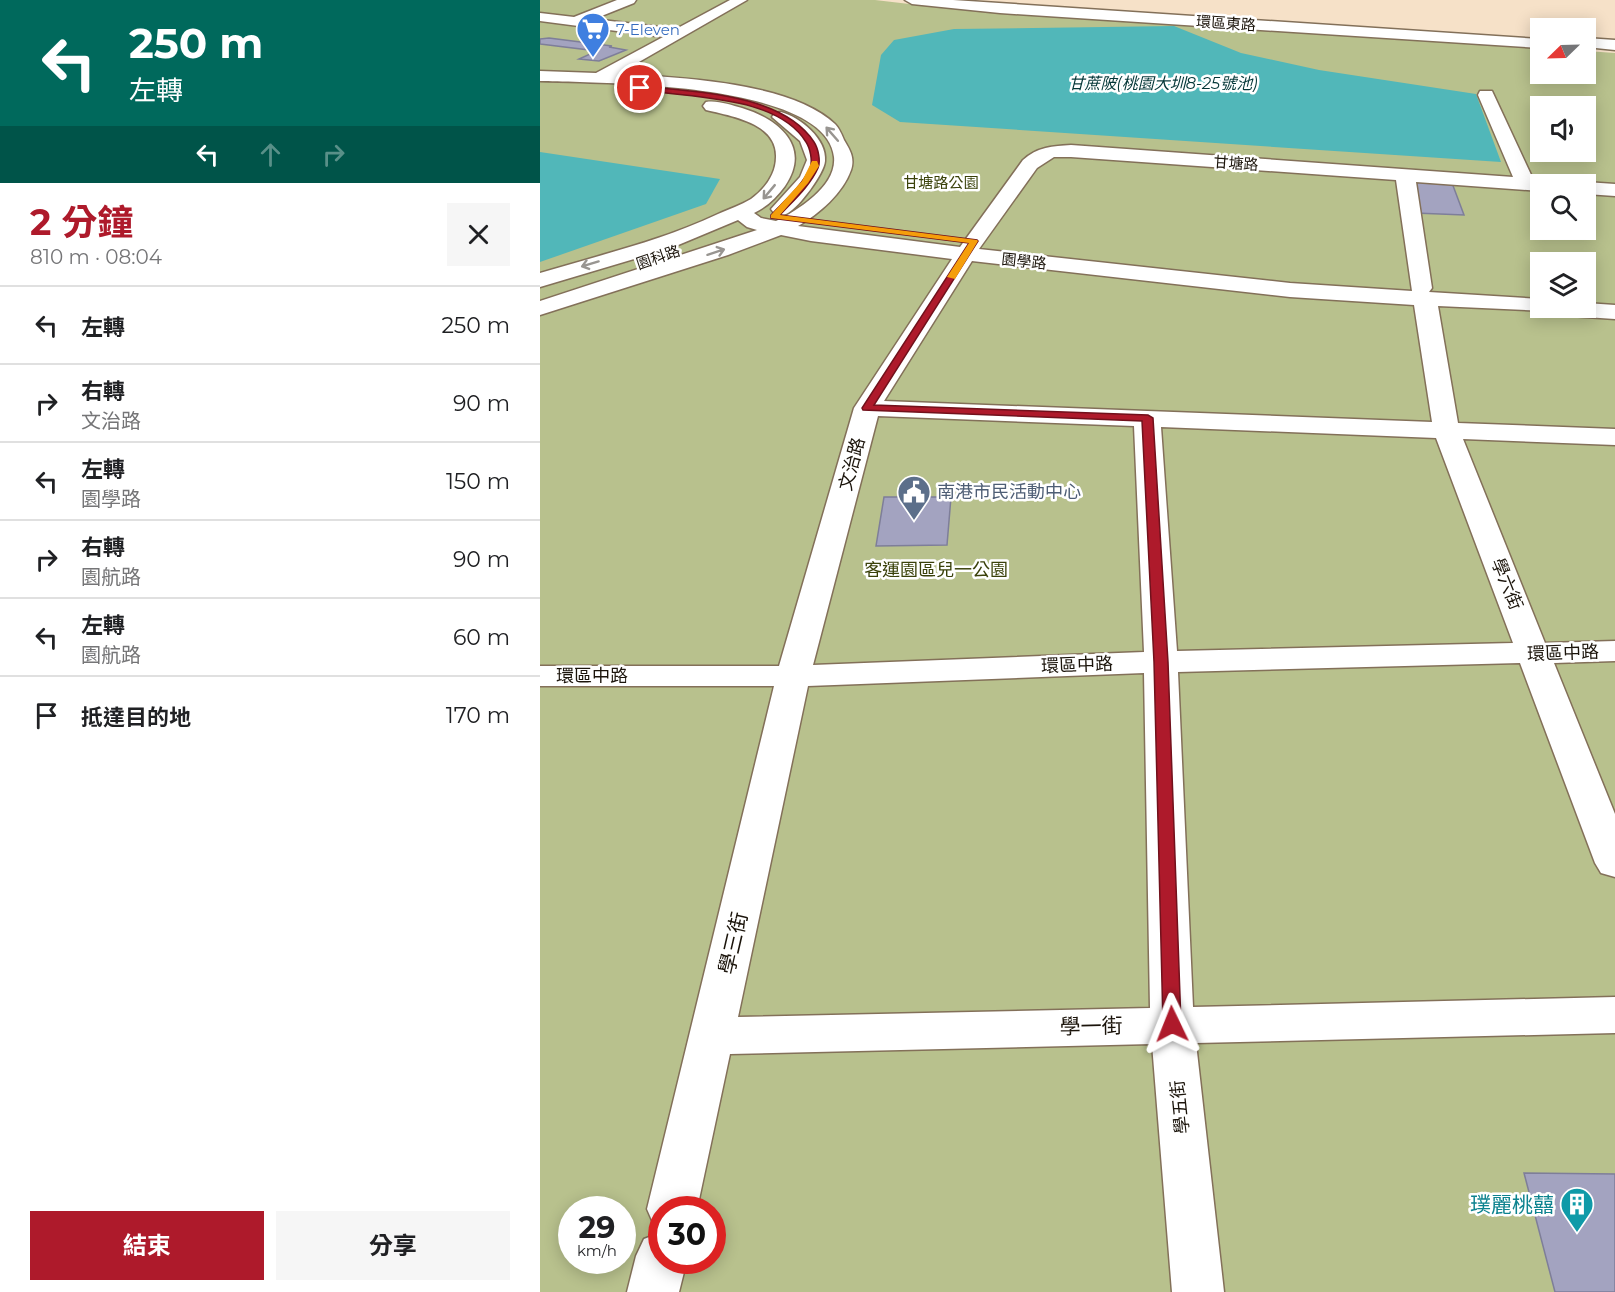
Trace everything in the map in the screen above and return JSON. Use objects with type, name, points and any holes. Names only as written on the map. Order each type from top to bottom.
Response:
[{"type":"street","points":[[575,21],[629,0]]},
{"type":"street","points":[[592,82],[740,0]]},
{"type":"street","name":"環區東路","points":[[912,0],[1000,9],[1530,41]]},
{"type":"street","name":"環區東路","points":[[948,0],[1530,41]]},
{"type":"street","points":[[1233,10],[1321,26]]},
{"type":"street","points":[[540,17],[678,34]]},
{"type":"street","points":[[1596,45],[1615,46]]},
{"type":"street","points":[[540,76],[721,97],[756,106],[785,118],[803,131],[813,147],[815,166],[806,182],[740,244],[540,308]]},
{"type":"street","points":[[540,83],[687,83],[751,93],[786,104],[822,123],[840,143],[843,153],[843,171],[813,205],[768,220],[707,228],[540,280]]},
{"type":"street","points":[[540,91],[685,100],[740,112],[762,122],[785,146],[786,163],[782,177],[762,200],[768,220]]},
{"type":"street","points":[[1486,95],[1530,178]]},
{"type":"street","name":"甘塘路","points":[[970,248],[1030,164],[1036,157],[1049,152],[1071,151],[1530,184]]},
{"type":"street","name":"學六街","points":[[1405,175],[1446,430],[1615,863]]},
{"type":"street","points":[[1596,189],[1615,190]]},
{"type":"street","name":"園學路","points":[[768,220],[811,235],[970,248],[1290,290],[1530,294]]},
{"type":"street","name":"園科路","points":[[540,294],[624,269],[768,220]]},
{"type":"street","name":"文治路","points":[[793,676],[867,408],[970,248]]},
{"type":"street","name":"園學路","points":[[1423,293],[1530,305]]},
{"type":"street","points":[[1596,297],[1615,298]]},
{"type":"street","points":[[1596,311],[1615,312]]},
{"type":"street","points":[[867,408],[1615,436]]},
{"type":"street","name":"學五街","points":[[1148,418],[1161,662],[1172,1024],[1198,1292]]},
{"type":"street","name":"環區中路","points":[[540,675],[793,676],[1161,662],[1615,651]]},
{"type":"street","name":"學三街","points":[[675,1196],[793,676]]},
{"type":"street","name":"學一街","points":[[711,1035],[1615,1015]]},
{"type":"street","points":[[653,1292],[658,1274]]},
{"type":"green space","points":[[540,0],[875,0],[935,7],[1086,16],[1066,18],[1530,47],[1530,84],[1596,84],[1596,52],[1615,53],[1615,1292],[540,1292]]},
{"type":"water","name":"甘蔗陂(桃園大圳8-25號池)","points":[[1174,26],[1241,53],[1319,70],[1476,94],[1501,162],[900,122],[872,105],[881,55],[894,40],[954,29]]},
{"type":"water","points":[[540,152],[720,179],[706,204],[540,262]]},
{"type":"building","points":[[549,38],[626,50],[599,61],[579,59],[597,51],[540,44],[540,39]]},
{"type":"building","points":[[1411,180],[1452,183],[1464,215],[1415,213]]},
{"type":"building","name":"南港市民活動中心","points":[[884,497],[951,497],[947,545],[876,546]]},
{"type":"building","name":"璞麗桃囍","points":[[1524,1173],[1615,1174],[1615,1292],[1555,1292]]},
{"type":"slow traffic","points":[[815,162],[806,182],[774,216],[974,241],[951,277]]},
{"type":"place","name":"7-Eleven","points":[[593,58]]},
{"type":"place","name":"南港市民活動中心","points":[[914,521]]},
{"type":"place","name":"璞麗桃囍","points":[[1577,1233]]},
{"type":"route","points":[[640,88],[721,97],[756,106],[785,118],[803,131],[813,147],[815,166],[806,182],[774,216],[974,241],[867,408],[1148,418],[1161,662],[1172,1024]]},
{"type":"park label","name":"甘塘路公園","points":[[941,182]]},
{"type":"park label","name":"客運園區兒一公園","points":[[936,570]]}]
